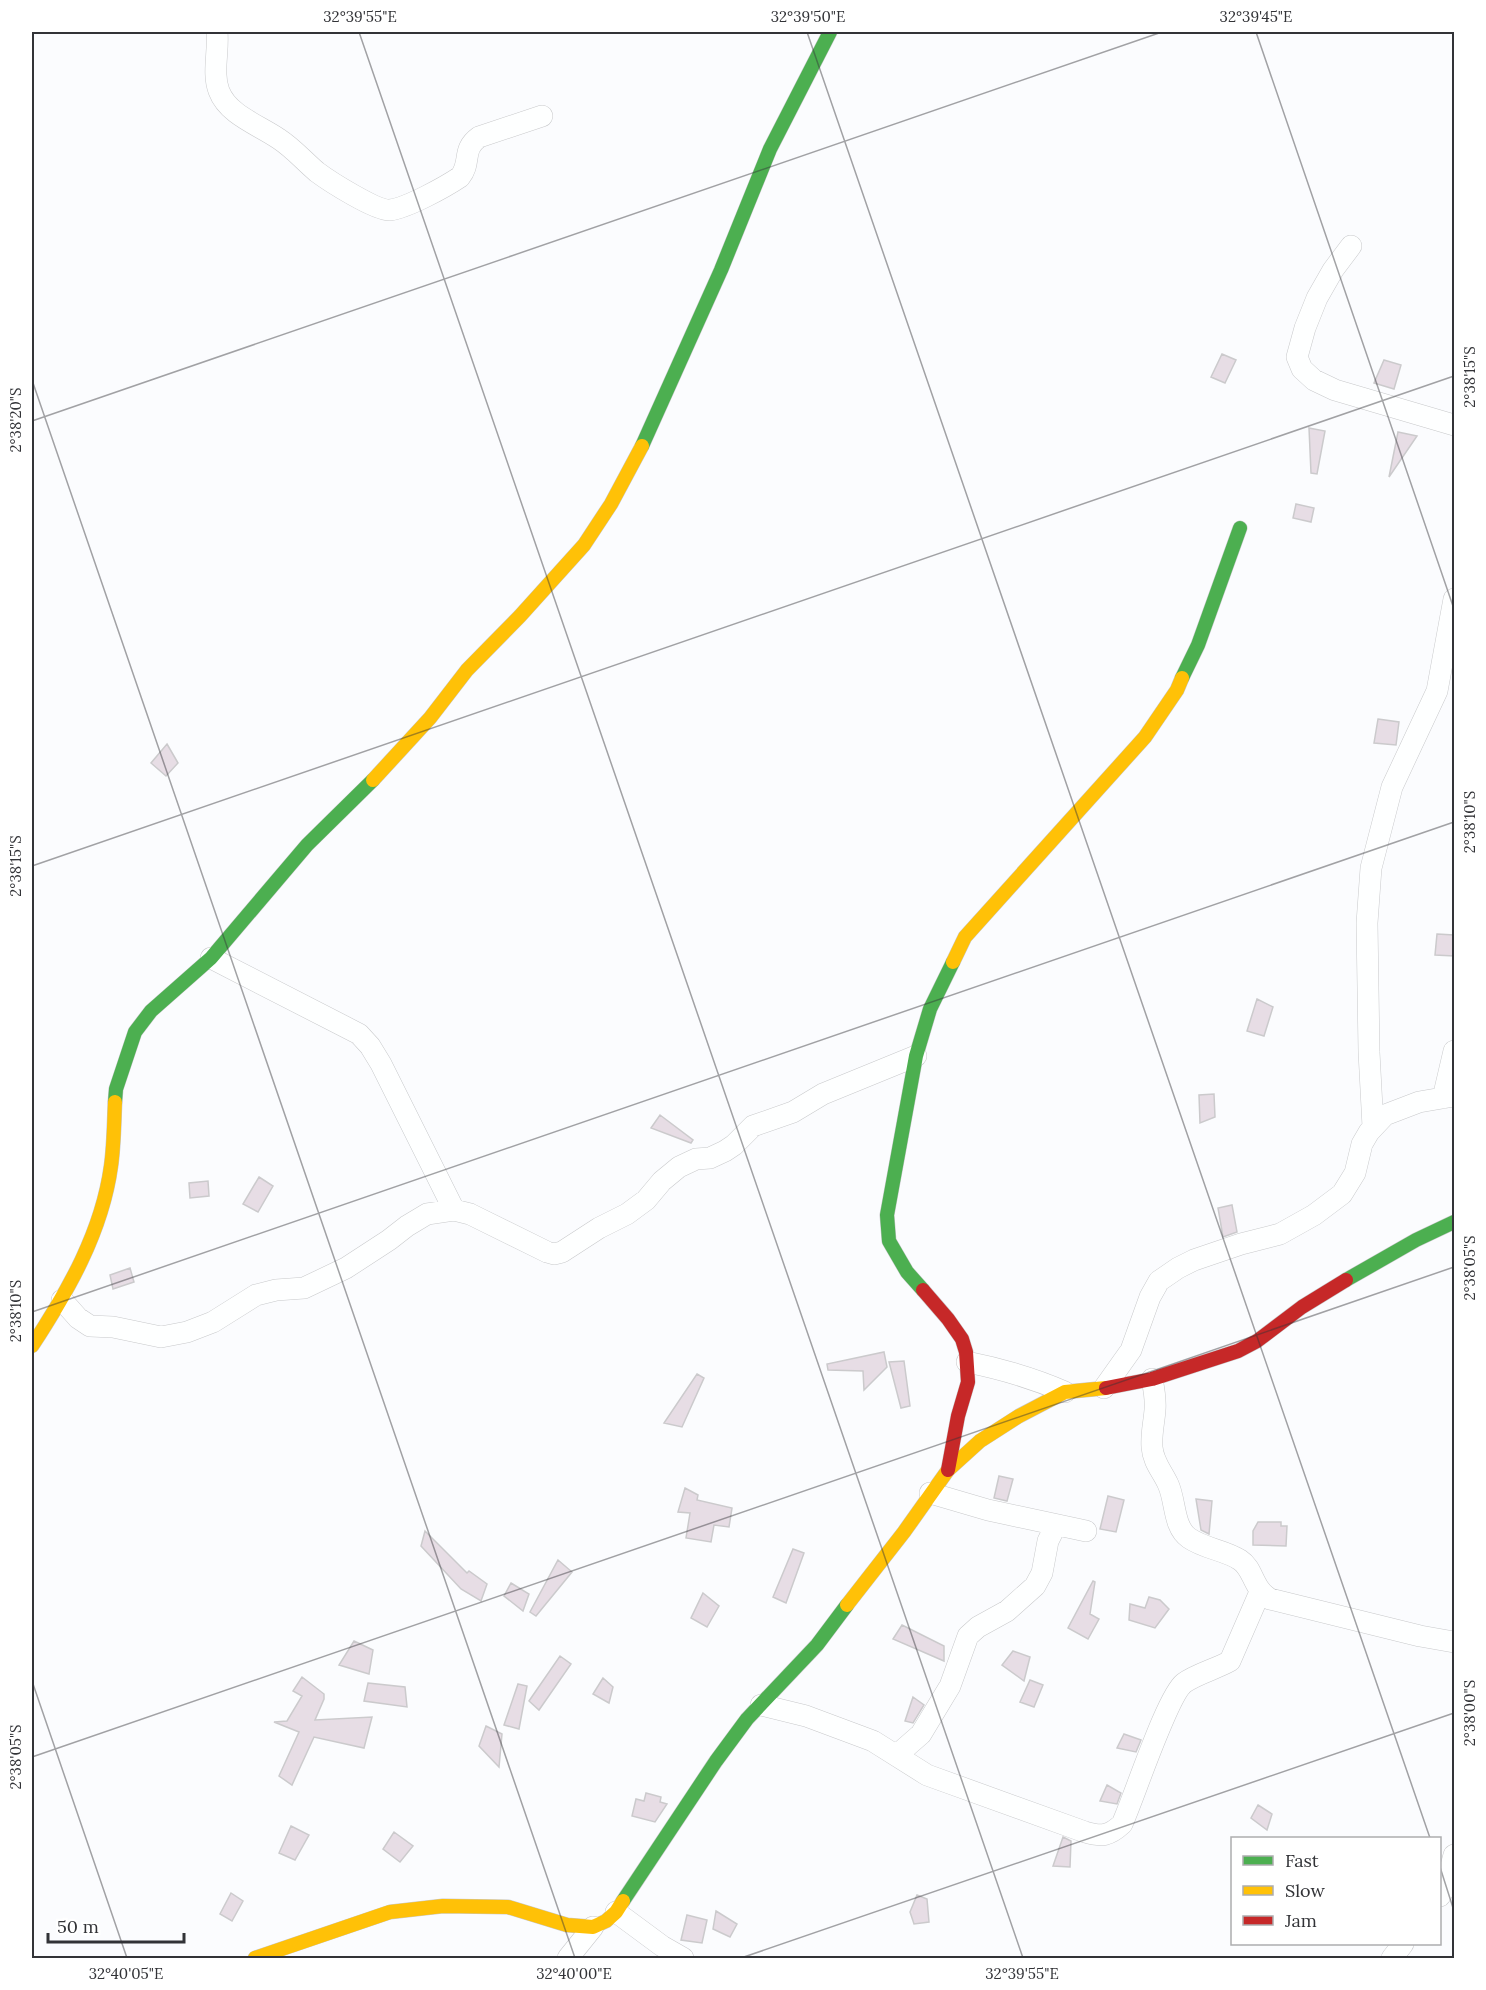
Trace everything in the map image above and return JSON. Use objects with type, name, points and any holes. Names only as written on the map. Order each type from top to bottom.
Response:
[{"type":"street","points":[[217,32],[216,78],[222,99],[233,110],[280,140],[319,173],[369,204],[382,209],[390,210],[411,202],[460,177],[465,171],[467,152],[471,143],[479,137],[542,116]]},
{"type":"street","points":[[32,1346],[62,1300],[92,1238],[103,1204],[111,1166],[116,1089],[135,1032],[151,1011],[211,958],[307,845],[388,765],[430,718],[467,670],[528,608],[584,545],[611,504],[646,438],[721,270],[770,149],[830,32]]},
{"type":"street","points":[[1351,246],[1332,270],[1305,328],[1298,357],[1302,369],[1314,380],[1335,390],[1455,425]]},
{"type":"street","points":[[948,1470],[958,1416],[968,1382],[962,1339],[948,1319],[906,1272],[888,1241],[887,1215],[916,1056],[930,1009],[964,937],[1145,737],[1177,690],[1198,645],[1240,528]]},
{"type":"street","points":[[1373,1127],[1368,1052],[1367,923],[1371,868],[1392,787],[1446,692],[1455,599]]},
{"type":"street","points":[[211,958],[359,1034],[381,1064],[454,1210]]},
{"type":"street","points":[[1104,1388],[1131,1350],[1150,1297],[1160,1281],[1194,1260],[1280,1234],[1314,1215],[1342,1194],[1355,1173],[1362,1144],[1373,1127],[1385,1115],[1419,1102],[1449,1097],[1455,1051]]},
{"type":"street","points":[[62,1300],[78,1318],[90,1326],[113,1327],[161,1337],[187,1332],[213,1322],[256,1295],[276,1290],[304,1288],[346,1268],[427,1214],[454,1210],[470,1214],[547,1252],[554,1254],[562,1252],[599,1228],[627,1214],[646,1200],[662,1181],[687,1162],[710,1158],[734,1145],[753,1126],[793,1112],[823,1094],[916,1056]]},
{"type":"street","points":[[568,1959],[593,1927],[606,1921],[616,1912],[716,1761],[747,1719],[817,1645],[904,1532],[948,1470],[980,1441],[1019,1416],[1065,1392],[1104,1388],[1152,1379],[1238,1351],[1257,1341],[1333,1287],[1416,1240],[1455,1222]]},
{"type":"street","points":[[967,1362],[1001,1368],[1065,1392]]},
{"type":"street","points":[[1152,1379],[1156,1395],[1151,1430],[1152,1449],[1157,1467],[1168,1483],[1173,1497],[1176,1519],[1187,1537],[1209,1549],[1242,1561],[1260,1592],[1270,1599],[1420,1636],[1455,1642]]},
{"type":"street","points":[[930,1493],[988,1510],[1086,1531]]},
{"type":"street","points":[[897,1755],[921,1734],[950,1686],[968,1636],[1007,1611],[1035,1586],[1042,1573],[1048,1540],[1056,1525]]},
{"type":"street","points":[[760,1705],[806,1716],[873,1741],[927,1775],[955,1786],[1085,1832],[1097,1835],[1112,1833],[1122,1824],[1177,1692],[1183,1684],[1230,1661],[1260,1592]]},
{"type":"street","points":[[1441,1894],[1455,1855]]},
{"type":"street","points":[[255,1959],[390,1912],[443,1906],[508,1907],[567,1925],[593,1927]]},
{"type":"street","points":[[616,1912],[662,1952],[682,1959]]},
{"type":"street","points":[[1392,1959],[1401,1945]]},
{"type":"building","points":[[1222,354],[1236,360],[1225,383],[1211,377]]},
{"type":"building","points":[[1384,360],[1401,365],[1394,389],[1374,383]]},
{"type":"building","points":[[1309,428],[1325,431],[1317,474],[1311,473]]},
{"type":"building","points":[[1398,432],[1417,436],[1389,477]]},
{"type":"building","points":[[1296,504],[1314,508],[1311,522],[1293,518]]},
{"type":"building","points":[[1378,719],[1399,722],[1396,745],[1374,743]]},
{"type":"building","points":[[167,744],[178,763],[166,776],[151,763]]},
{"type":"building","points":[[1437,934],[1454,935],[1454,956],[1435,955]]},
{"type":"building","points":[[1257,999],[1273,1007],[1264,1036],[1247,1031]]},
{"type":"building","points":[[1214,1094],[1215,1117],[1200,1123],[1199,1095]]},
{"type":"building","points":[[660,1115],[693,1140],[691,1143],[651,1128]]},
{"type":"building","points":[[259,1177],[273,1186],[258,1212],[243,1204]]},
{"type":"building","points":[[208,1181],[209,1196],[190,1198],[189,1183]]},
{"type":"building","points":[[1232,1205],[1237,1232],[1223,1237],[1218,1208]]},
{"type":"building","points":[[130,1268],[134,1282],[113,1289],[110,1275]]},
{"type":"building","points":[[884,1352],[887,1367],[864,1390],[863,1371],[828,1370],[827,1364]]},
{"type":"building","points":[[904,1361],[910,1406],[901,1408],[889,1362]]},
{"type":"building","points":[[697,1374],[704,1378],[682,1427],[664,1423]]},
{"type":"building","points":[[999,1476],[1013,1479],[1007,1501],[994,1498]]},
{"type":"building","points":[[685,1488],[698,1495],[697,1500],[732,1508],[729,1527],[714,1525],[711,1542],[686,1538],[690,1513],[678,1512]]},
{"type":"building","points":[[1108,1496],[1124,1500],[1116,1532],[1100,1529]]},
{"type":"building","points":[[1196,1499],[1212,1501],[1209,1534],[1201,1530]]},
{"type":"building","points":[[1258,1522],[1281,1522],[1281,1526],[1287,1526],[1286,1546],[1253,1545],[1253,1531]]},
{"type":"building","points":[[425,1531],[467,1573],[469,1571],[487,1584],[481,1601],[461,1589],[421,1546]]},
{"type":"building","points":[[793,1549],[804,1553],[786,1603],[773,1597]]},
{"type":"building","points":[[558,1560],[572,1572],[536,1616],[530,1612]]},
{"type":"building","points":[[1093,1581],[1095,1582],[1090,1614],[1099,1619],[1088,1639],[1068,1628]]},
{"type":"building","points":[[511,1583],[529,1594],[523,1611],[504,1596]]},
{"type":"building","points":[[703,1593],[719,1606],[707,1627],[691,1618]]},
{"type":"building","points":[[1149,1597],[1160,1600],[1169,1609],[1155,1628],[1129,1620],[1130,1604],[1145,1608]]},
{"type":"building","points":[[902,1625],[944,1646],[944,1661],[893,1639]]},
{"type":"building","points":[[354,1641],[373,1650],[369,1674],[339,1665]]},
{"type":"building","points":[[1013,1651],[1030,1657],[1024,1681],[1002,1665]]},
{"type":"building","points":[[560,1656],[571,1664],[539,1710],[529,1701]]},
{"type":"building","points":[[302,1677],[324,1694],[315,1720],[372,1717],[364,1748],[314,1737],[292,1785],[279,1776],[299,1732],[274,1722],[287,1721],[302,1696],[293,1691]]},
{"type":"building","points":[[603,1678],[613,1687],[609,1703],[593,1694]]},
{"type":"building","points":[[1030,1680],[1043,1685],[1034,1707],[1020,1702]]},
{"type":"building","points":[[368,1683],[405,1687],[407,1707],[364,1701]]},
{"type":"building","points":[[518,1684],[527,1686],[519,1729],[504,1725]]},
{"type":"building","points":[[913,1697],[924,1705],[913,1723],[905,1721]]},
{"type":"building","points":[[486,1726],[502,1734],[499,1767],[479,1746]]},
{"type":"building","points":[[1124,1734],[1141,1740],[1136,1752],[1117,1748]]},
{"type":"building","points":[[1107,1785],[1121,1793],[1117,1804],[1100,1801]]},
{"type":"building","points":[[646,1793],[661,1797],[660,1802],[667,1804],[655,1822],[632,1816],[636,1799],[644,1801]]},
{"type":"building","points":[[1258,1805],[1272,1814],[1267,1830],[1251,1818]]},
{"type":"building","points":[[291,1826],[309,1835],[295,1860],[279,1853]]},
{"type":"building","points":[[394,1832],[413,1846],[400,1862],[383,1849]]},
{"type":"building","points":[[1063,1837],[1071,1841],[1070,1867],[1053,1866]]},
{"type":"building","points":[[231,1893],[243,1901],[232,1921],[220,1914]]},
{"type":"building","points":[[917,1895],[927,1899],[929,1922],[914,1924],[910,1912]]},
{"type":"building","points":[[716,1911],[737,1924],[730,1937],[713,1929]]},
{"type":"building","points":[[687,1915],[707,1920],[702,1943],[681,1940]]},
{"type":"traffic: fast","points":[[642,446],[721,270],[770,149],[830,32]]},
{"type":"traffic: fast","points":[[1182,678],[1198,645],[1240,528]]},
{"type":"traffic: fast","points":[[115,1102],[116,1089],[135,1032],[151,1011],[211,958],[307,845],[373,780]]},
{"type":"traffic: fast","points":[[923,1290],[907,1272],[889,1241],[887,1215],[916,1056],[930,1009],[953,962]]},
{"type":"traffic: fast","points":[[1346,1280],[1416,1240],[1454,1222]]},
{"type":"traffic: fast","points":[[623,1901],[716,1761],[747,1719],[817,1645],[847,1605]]},
{"type":"traffic: slow","points":[[373,780],[430,718],[467,670],[584,545],[611,504],[642,446]]},
{"type":"traffic: slow","points":[[953,962],[965,937],[1145,737],[1177,690],[1182,678]]},
{"type":"traffic: slow","points":[[32,1346],[82,1260],[100,1214],[111,1166],[115,1102]]},
{"type":"traffic: slow","points":[[847,1605],[904,1532],[948,1470],[980,1441],[1019,1416],[1065,1392],[1106,1388]]},
{"type":"traffic: slow","points":[[255,1958],[390,1912],[443,1906],[508,1907],[567,1925],[593,1927],[606,1921],[623,1901]]},
{"type":"traffic: jam","points":[[1106,1388],[1152,1379],[1238,1351],[1257,1341],[1302,1307],[1346,1280]]},
{"type":"traffic: jam","points":[[923,1290],[962,1339],[966,1352],[968,1382],[958,1416],[948,1470]]}]
